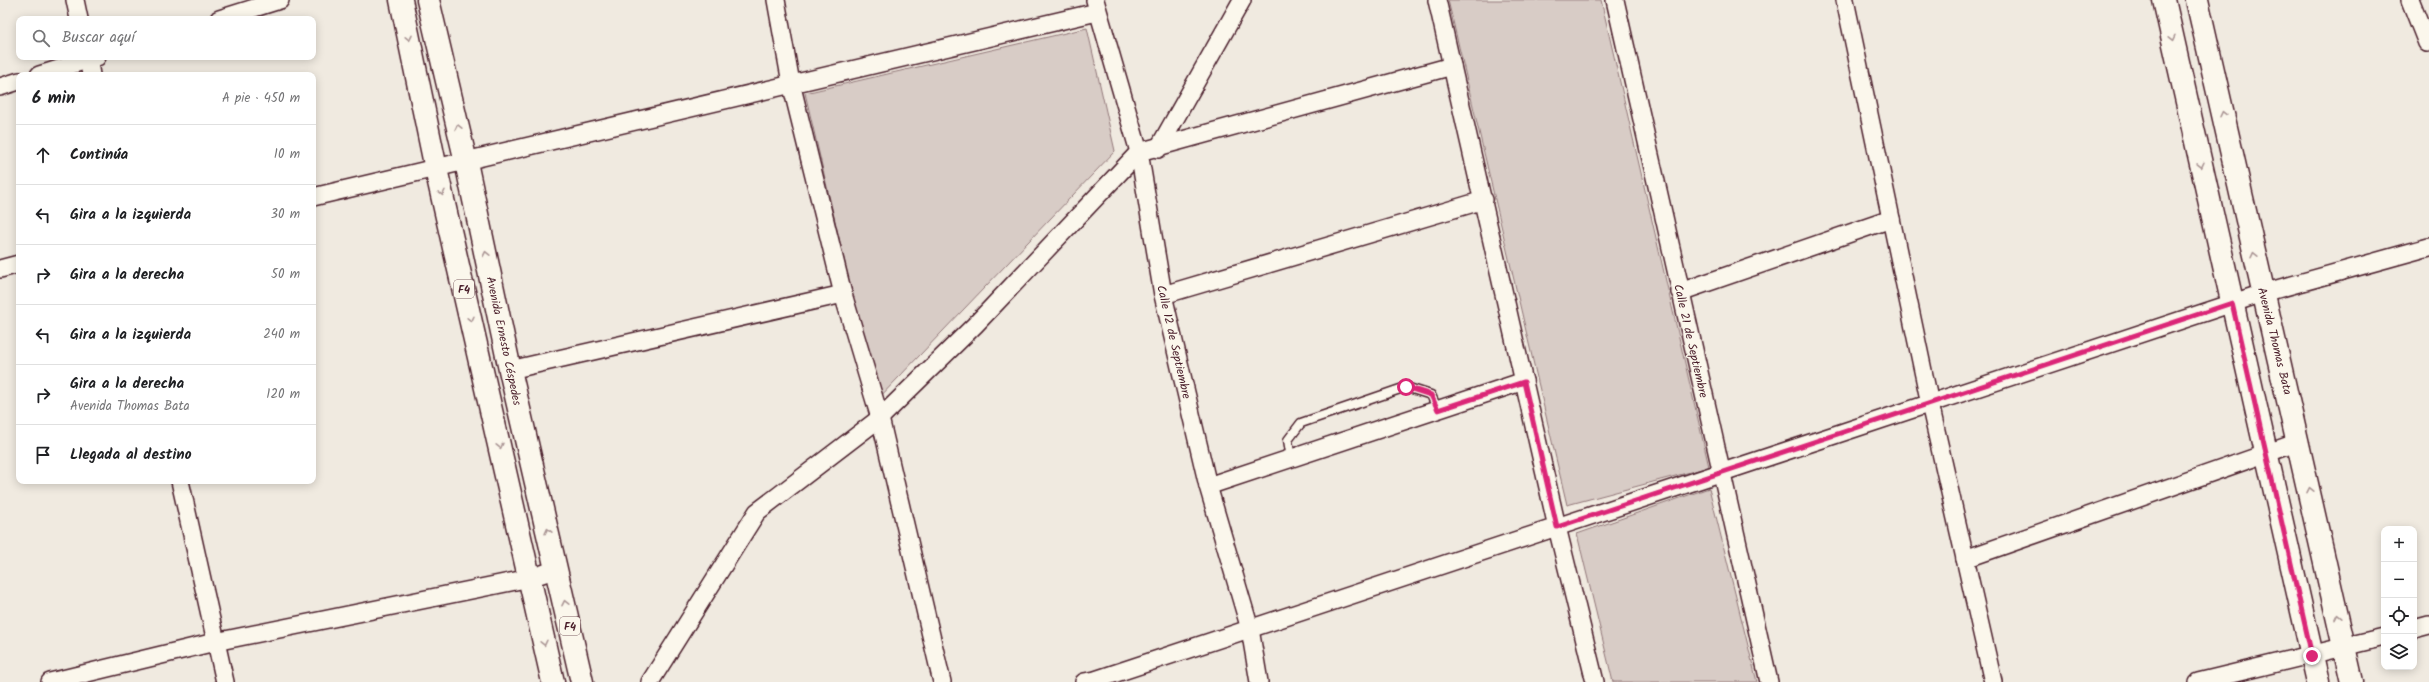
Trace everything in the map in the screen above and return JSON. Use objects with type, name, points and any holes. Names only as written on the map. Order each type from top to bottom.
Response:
[{"type":"main road","name":"F4","points":[[400,0],[436,169],[553,682]]},
{"type":"main road","name":"Avenida Ernesto Céspedes","points":[[428,0],[466,162],[510,370],[582,682]]},
{"type":"main road","points":[[2164,0],[2318,682]]},
{"type":"main road","name":"Avenida Thomas Bata","points":[[2197,0],[2263,293],[2299,442],[2352,682]]},
{"type":"street","points":[[75,0],[78,16]]},
{"type":"street","points":[[229,16],[280,0]]},
{"type":"street","points":[[776,0],[792,83],[843,294],[880,418],[942,682]]},
{"type":"street","points":[[1158,148],[1242,0]]},
{"type":"street","points":[[1437,0],[1484,200],[1557,527],[1595,682]]},
{"type":"street","name":"Calle 21 de Septiembre","points":[[1615,0],[1769,682]]},
{"type":"street","points":[[1845,0],[1930,404],[1993,682]]},
{"type":"street","points":[[2410,0],[2427,43],[2429,42]]},
{"type":"street","points":[[316,197],[792,83],[1096,6]]},
{"type":"street","name":"Calle 12 de Septiembre","points":[[1096,6],[1139,152],[1163,295],[1208,486],[1250,629],[1259,682]]},
{"type":"street","points":[[51,72],[91,62]]},
{"type":"street","points":[[650,682],[757,512],[880,418],[975,325],[1139,152],[1452,66]]},
{"type":"street","points":[[0,87],[16,82]]},
{"type":"street","points":[[1163,295],[1484,200]]},
{"type":"street","points":[[1680,292],[1891,219]]},
{"type":"street","points":[[1084,682],[1095,680],[1250,629],[2232,303],[2429,247]]},
{"type":"street","points":[[0,269],[16,265]]},
{"type":"street","points":[[510,370],[843,294]]},
{"type":"street","points":[[1208,486],[1524,382]]},
{"type":"street","points":[[1965,559],[2299,442]]},
{"type":"street","points":[[181,484],[225,682]]},
{"type":"street","points":[[50,682],[215,642],[530,578],[557,569]]},
{"type":"street","points":[[2417,628],[2429,625]]},
{"type":"street","points":[[2198,682],[2381,639]]},
{"type":"lane","points":[[1291,459],[1288,440],[1301,423],[1406,387],[1431,395],[1438,410]]},
{"type":"shaded area","points":[[1448,0],[1601,0],[1709,467],[1567,505]]},
{"type":"shaded area","points":[[1087,28],[1115,151],[877,400],[805,93]]},
{"type":"shaded area","points":[[1709,488],[1757,682],[1613,682],[1577,534]]},
{"type":"route","points":[[1406,387],[1431,395],[1438,410],[1524,382],[1557,527],[2232,303],[2312,656]]}]
